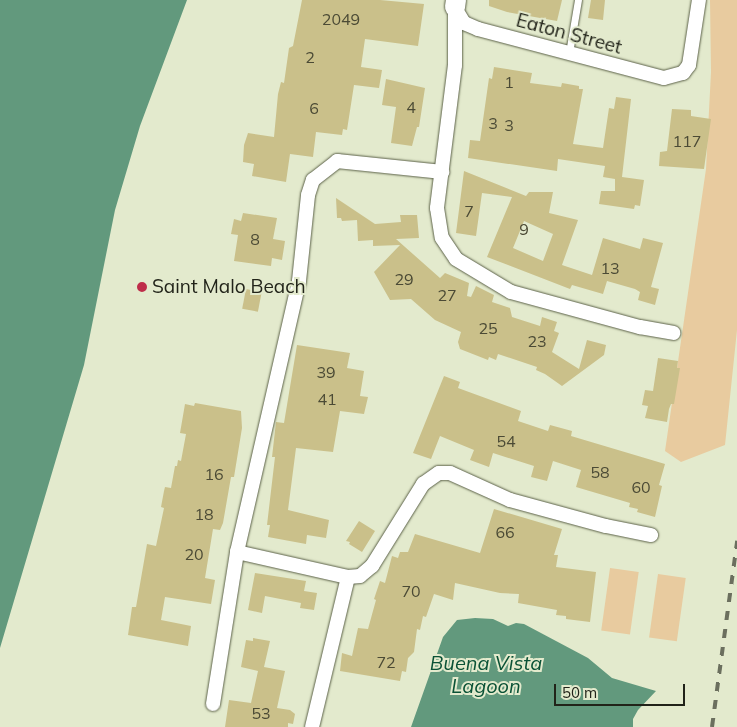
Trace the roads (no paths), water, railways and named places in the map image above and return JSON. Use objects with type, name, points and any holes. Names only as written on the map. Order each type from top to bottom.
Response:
[{"type":"street","name":"Eaton Street","points":[[456,4],[464,23],[478,29],[664,78],[683,73],[689,65],[699,0]]},
{"type":"street","points":[[456,4],[455,65],[437,208],[442,238],[456,258],[511,292],[640,328],[673,333]]},
{"type":"street","points":[[212,704],[237,552],[299,281],[308,195],[313,180],[337,162],[442,172]]},
{"type":"street","points":[[237,552],[348,577],[360,576],[372,566],[423,484],[439,472],[450,473],[510,500],[606,526],[651,535]]},
{"type":"street","points":[[312,727],[348,577]]},
{"type":"lane","points":[[569,53],[578,0]]},
{"type":"water","points":[[0,0],[187,0],[140,126],[115,210],[84,365],[0,648]]},
{"type":"water","name":"Buena Vista Lagoon","points":[[493,619],[508,626],[516,623],[524,624],[588,658],[612,678],[656,691],[638,710],[633,719],[633,727],[411,727],[443,637],[457,620]]},
{"type":"railway","points":[[712,727],[737,541]]},
{"type":"place","name":"Saint Malo Beach","points":[[142,287]]}]
